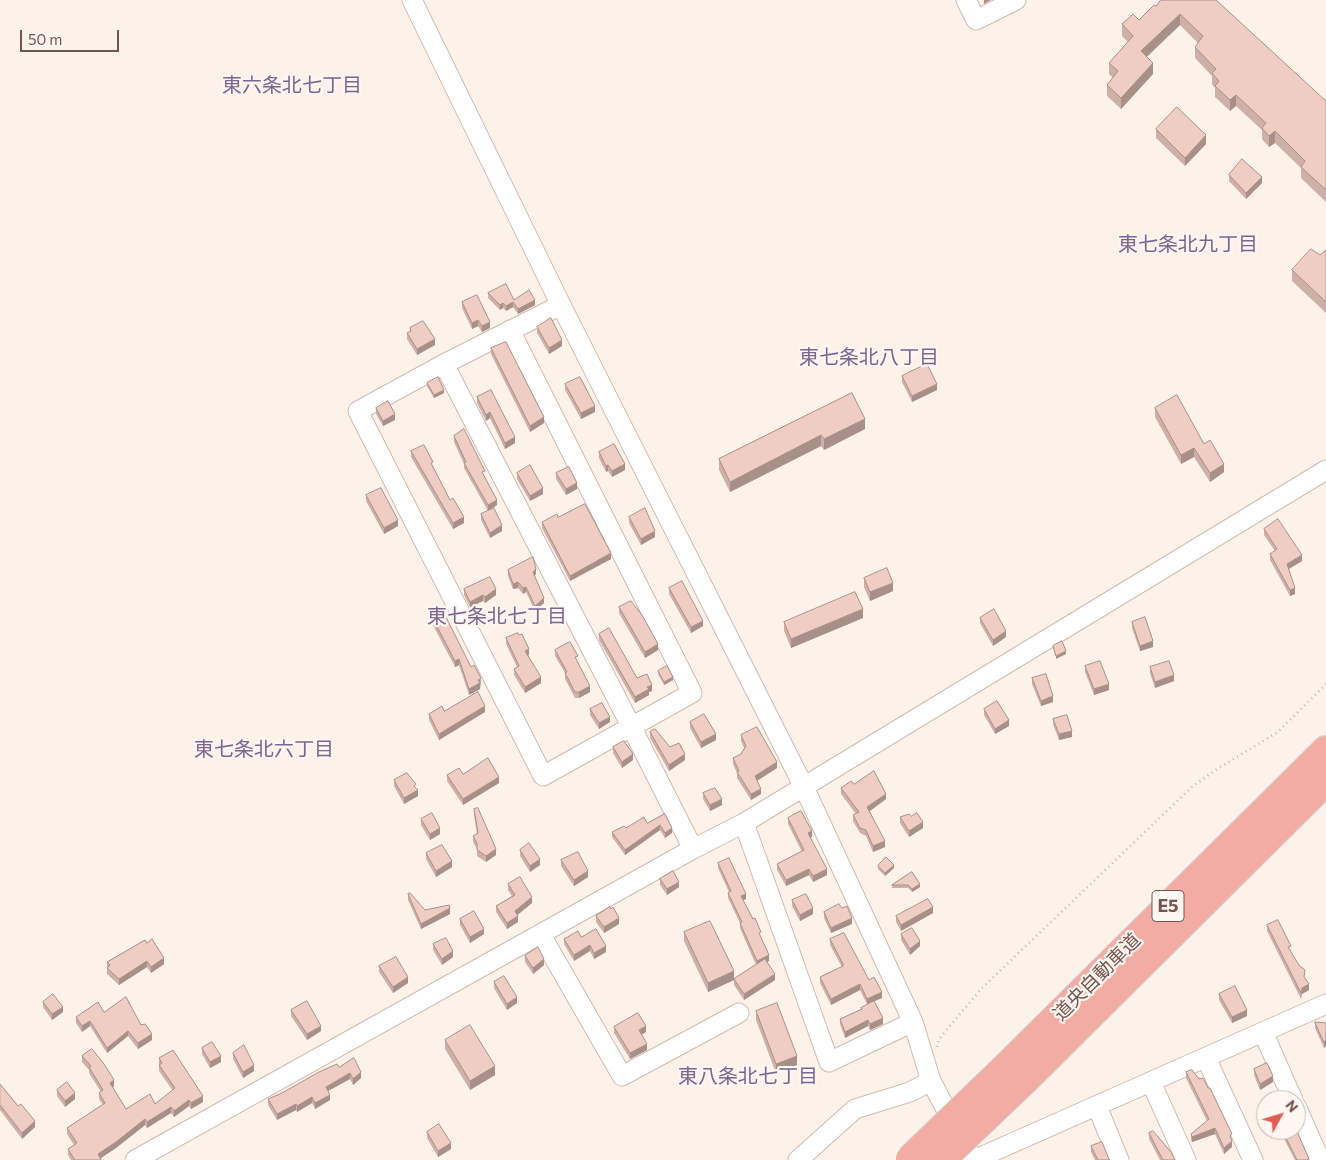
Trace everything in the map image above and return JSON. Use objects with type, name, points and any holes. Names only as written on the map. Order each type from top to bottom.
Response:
[{"type":"highway","name":"道央自動車道","points":[[942,1160],[1018,1071],[1326,750]]},
{"type":"highway","name":"道央自動車道","points":[[910,1159],[1018,1071],[1326,781]]},
{"type":"street","points":[[412,0],[561,304],[803,785],[913,1022],[931,1081],[974,1160],[1326,1005]]},
{"type":"street","points":[[966,0],[976,20],[1016,0]]},
{"type":"street","points":[[510,330],[692,693],[543,776],[358,410],[444,364],[510,330],[561,304]]},
{"type":"street","points":[[444,364],[693,849]]},
{"type":"street","points":[[135,1160],[744,822],[1326,470]]},
{"type":"street","points":[[744,822],[829,1062],[913,1022]]},
{"type":"street","points":[[541,935],[622,1076],[739,1013]]},
{"type":"street","points":[[1263,1032],[1289,1090]]},
{"type":"street","points":[[1206,1058],[1253,1160]]},
{"type":"street","points":[[798,1160],[855,1110],[910,1092],[931,1081]]},
{"type":"street","points":[[1151,1082],[1186,1160]]},
{"type":"street","points":[[1097,1106],[1119,1160]]},
{"type":"street","points":[[1306,1128],[1320,1160]]},
{"type":"path","points":[[938,1047],[939,1039],[982,988],[1127,847],[1193,786],[1278,732],[1326,684]]},
{"type":"building","points":[[1161,0],[1216,0],[1326,101],[1326,190],[1301,167],[1305,161],[1275,131],[1269,136],[1262,128],[1266,123],[1236,95],[1230,100],[1215,86],[1219,81],[1212,73],[1216,69],[1195,47],[1203,36],[1180,14],[1141,51],[1153,63],[1121,98],[1107,85],[1118,71],[1109,63],[1133,36],[1122,24],[1133,14],[1139,20]]},
{"type":"building","points":[[1177,107],[1206,135],[1185,158],[1156,129]]},
{"type":"building","points":[[1242,159],[1262,177],[1246,193],[1229,175]]},
{"type":"building","points":[[1311,249],[1320,255],[1326,250],[1326,302],[1292,270]]},
{"type":"building","points":[[506,284],[514,300],[529,290],[535,300],[518,309],[513,302],[506,306],[503,303],[500,305],[488,293]]},
{"type":"building","points":[[477,295],[490,322],[482,326],[478,320],[472,323],[462,302]]},
{"type":"building","points":[[551,318],[562,340],[549,348],[537,327]]},
{"type":"building","points":[[423,321],[435,339],[417,349],[407,333],[411,331],[410,328]]},
{"type":"building","points":[[506,342],[544,417],[530,426],[491,348]]},
{"type":"building","points":[[927,364],[937,384],[912,396],[902,376]]},
{"type":"building","points":[[438,377],[444,390],[434,395],[427,383]]},
{"type":"building","points":[[580,377],[595,406],[581,413],[565,384]]},
{"type":"building","points":[[491,390],[515,437],[505,443],[490,412],[486,415],[477,397]]},
{"type":"building","points":[[852,393],[865,419],[824,439],[821,435],[730,482],[719,459]]},
{"type":"building","points":[[1177,395],[1204,444],[1210,440],[1224,464],[1210,473],[1194,448],[1181,455],[1155,408]]},
{"type":"building","points":[[388,401],[395,414],[383,421],[376,408]]},
{"type":"building","points":[[464,429],[485,471],[482,472],[497,500],[488,505],[464,463],[466,462],[454,436]]},
{"type":"building","points":[[614,444],[625,464],[612,471],[608,465],[606,466],[599,452]]},
{"type":"building","points":[[424,445],[450,500],[453,498],[464,517],[453,523],[411,451]]},
{"type":"building","points":[[530,465],[543,488],[530,496],[517,473]]},
{"type":"building","points":[[569,467],[577,483],[566,489],[556,473]]},
{"type":"building","points":[[381,488],[398,520],[384,528],[366,495]]},
{"type":"building","points":[[585,504],[611,553],[570,576],[542,522],[557,514],[558,517]]},
{"type":"building","points":[[494,508],[502,525],[490,533],[481,514]]},
{"type":"building","points":[[645,508],[655,531],[641,539],[629,517]]},
{"type":"building","points":[[1278,519],[1302,555],[1287,564],[1295,588],[1290,590],[1270,554],[1277,549],[1264,529]]},
{"type":"building","points":[[533,557],[536,569],[533,572],[544,598],[535,606],[526,587],[523,588],[518,582],[513,584],[508,570]]},
{"type":"building","points":[[887,568],[893,583],[870,592],[864,578]]},
{"type":"building","points":[[490,577],[496,589],[485,597],[483,595],[470,602],[464,589]]},
{"type":"building","points":[[682,581],[703,621],[691,627],[669,588]]},
{"type":"building","points":[[855,592],[863,609],[791,639],[784,622]]},
{"type":"building","points":[[631,601],[642,615],[658,644],[645,652],[619,607]]},
{"type":"building","points":[[994,609],[1006,631],[993,640],[980,618]]},
{"type":"building","points":[[444,613],[471,667],[474,665],[481,678],[478,680],[480,683],[469,689],[459,659],[455,661],[433,619]]},
{"type":"building","points":[[1145,617],[1153,641],[1140,646],[1132,622]]},
{"type":"building","points":[[609,628],[637,678],[647,674],[652,685],[647,687],[649,689],[635,697],[599,634]]},
{"type":"building","points":[[518,633],[519,635],[522,634],[529,649],[525,651],[541,677],[525,687],[514,669],[519,666],[506,638]]},
{"type":"building","points":[[1062,641],[1066,651],[1056,656],[1053,646]]},
{"type":"building","points":[[570,642],[578,656],[575,657],[590,686],[579,692],[575,692],[555,650]]},
{"type":"building","points":[[1100,661],[1109,684],[1094,689],[1085,666]]},
{"type":"building","points":[[1169,661],[1174,675],[1155,682],[1150,667]]},
{"type":"building","points":[[667,666],[673,677],[664,682],[658,671]]},
{"type":"building","points":[[1046,674],[1053,696],[1041,701],[1032,678]]},
{"type":"building","points":[[478,692],[485,706],[439,734],[429,714],[442,706],[444,711]]},
{"type":"building","points":[[997,701],[1009,720],[995,729],[984,709]]},
{"type":"building","points":[[602,703],[610,717],[599,723],[590,709]]},
{"type":"building","points":[[704,714],[716,734],[701,742],[690,722]]},
{"type":"building","points":[[1067,715],[1072,731],[1059,734],[1053,719]]},
{"type":"building","points":[[757,727],[777,762],[755,776],[761,789],[751,794],[737,772],[739,771],[733,758],[741,754],[746,746],[741,735]]},
{"type":"building","points":[[655,729],[670,747],[679,743],[685,754],[669,765],[650,732]]},
{"type":"building","points":[[624,741],[633,754],[622,762],[613,747]]},
{"type":"building","points":[[488,758],[499,777],[463,799],[447,775],[459,768],[463,774]]},
{"type":"building","points":[[874,771],[886,794],[867,807],[885,841],[873,846],[866,830],[860,828],[853,815],[859,812],[841,788],[851,781],[854,784]]},
{"type":"building","points":[[407,773],[416,784],[414,786],[418,790],[404,798],[394,780]]},
{"type":"building","points":[[715,788],[722,799],[710,805],[703,793]]},
{"type":"building","points":[[478,808],[496,849],[486,856],[477,850],[477,843],[473,836],[478,833],[474,809]]},
{"type":"building","points":[[801,811],[812,831],[808,833],[827,869],[813,876],[809,869],[786,880],[777,864],[804,850],[788,818]]},
{"type":"building","points":[[432,813],[440,828],[430,834],[421,819]]},
{"type":"building","points":[[917,813],[923,822],[909,831],[900,817],[909,814],[911,816]]},
{"type":"building","points":[[665,814],[672,828],[665,833],[660,825],[625,850],[612,832],[624,826],[626,828],[644,817],[647,823]]},
{"type":"building","points":[[529,843],[540,859],[530,866],[520,850]]},
{"type":"building","points":[[442,845],[452,861],[436,871],[426,853]]},
{"type":"building","points":[[578,852],[588,871],[574,880],[561,860]]},
{"type":"building","points":[[886,857],[894,865],[885,873],[878,866]]},
{"type":"building","points":[[729,858],[746,894],[741,896],[753,919],[755,918],[761,932],[759,933],[769,955],[757,961],[740,923],[742,922],[728,893],[731,891],[718,863]]},
{"type":"building","points":[[673,871],[679,882],[667,889],[660,879]]},
{"type":"building","points":[[912,872],[920,884],[912,889],[908,885],[892,885]]},
{"type":"building","points":[[520,877],[532,897],[515,911],[518,916],[507,923],[496,906],[515,895],[508,884]]},
{"type":"building","points":[[410,893],[425,910],[449,905],[450,908],[421,924],[408,894]]},
{"type":"building","points":[[806,894],[813,908],[800,915],[792,900]]},
{"type":"building","points":[[928,899],[933,907],[901,925],[896,916]]},
{"type":"building","points":[[839,904],[842,908],[847,906],[852,918],[831,928],[824,912]]},
{"type":"building","points":[[610,907],[611,909],[613,907],[619,918],[604,927],[596,916]]},
{"type":"building","points":[[474,911],[484,929],[470,937],[460,919]]},
{"type":"building","points":[[1278,920],[1291,946],[1288,947],[1299,965],[1305,970],[1304,977],[1309,984],[1302,988],[1301,993],[1267,925]]},
{"type":"building","points":[[710,921],[734,971],[708,983],[684,932]]},
{"type":"building","points":[[912,928],[920,941],[910,949],[901,934]]},
{"type":"building","points":[[596,929],[606,946],[594,953],[590,945],[574,955],[564,939],[578,931],[581,937]]},
{"type":"building","points":[[844,933],[869,980],[874,977],[882,992],[867,999],[860,984],[831,999],[820,977],[843,966],[830,939]]},
{"type":"building","points":[[446,938],[453,951],[442,959],[433,944]]},
{"type":"building","points":[[152,939],[164,958],[151,967],[147,961],[119,979],[107,968],[110,965],[107,962],[145,940],[147,943]]},
{"type":"building","points":[[538,947],[544,959],[533,968],[525,956]]},
{"type":"building","points":[[396,957],[408,977],[393,987],[379,966]]},
{"type":"building","points":[[765,959],[775,974],[744,994],[734,979]]},
{"type":"building","points":[[504,976],[517,997],[507,1004],[494,982]]},
{"type":"building","points":[[1235,986],[1247,1010],[1232,1017],[1219,994]]},
{"type":"building","points":[[53,994],[63,1007],[52,1014],[43,1002]]},
{"type":"building","points":[[126,997],[141,1025],[145,1024],[152,1034],[138,1043],[128,1031],[107,1048],[90,1021],[82,1026],[76,1017],[98,1002],[104,1012]]},
{"type":"building","points":[[307,1001],[321,1026],[307,1034],[291,1010]]},
{"type":"building","points":[[874,1001],[883,1018],[870,1024],[868,1020],[845,1032],[840,1019]]},
{"type":"building","points":[[777,1003],[797,1056],[776,1064],[756,1011]]},
{"type":"building","points":[[638,1013],[646,1026],[639,1030],[647,1044],[630,1053],[614,1027]]},
{"type":"building","points":[[1315,1022],[1326,1023],[1326,1040],[1324,1042]]},
{"type":"building","points":[[470,1025],[495,1066],[470,1081],[445,1040]]},
{"type":"building","points":[[212,1042],[221,1056],[210,1062],[202,1048]]},
{"type":"building","points":[[244,1045],[254,1065],[243,1072],[233,1053]]},
{"type":"building","points":[[92,1049],[114,1080],[110,1083],[126,1109],[150,1094],[155,1104],[175,1088],[159,1065],[162,1063],[159,1058],[173,1050],[203,1096],[191,1103],[189,1100],[174,1111],[171,1107],[147,1122],[145,1119],[98,1154],[101,1160],[75,1160],[68,1149],[77,1143],[67,1128],[105,1103],[99,1093],[103,1090],[89,1067],[91,1066],[82,1056]]},
{"type":"building","points":[[354,1058],[361,1072],[353,1079],[350,1073],[326,1087],[330,1095],[315,1103],[312,1097],[297,1106],[296,1104],[277,1114],[268,1099],[319,1072],[337,1064],[339,1067]]},
{"type":"building","points":[[1267,1063],[1273,1076],[1260,1084],[1254,1069]]},
{"type":"building","points":[[1192,1070],[1199,1079],[1203,1078],[1208,1088],[1210,1088],[1232,1134],[1230,1136],[1232,1141],[1224,1148],[1215,1128],[1192,1137],[1191,1134],[1209,1119],[1186,1072]]},
{"type":"building","points":[[67,1082],[75,1093],[65,1101],[57,1090]]},
{"type":"building","points":[[0,1084],[18,1106],[21,1104],[35,1121],[22,1133],[0,1105]]},
{"type":"building","points":[[439,1124],[451,1143],[438,1151],[427,1132]]},
{"type":"building","points":[[1153,1131],[1171,1152],[1175,1160],[1163,1160],[1149,1133]]},
{"type":"building","points":[[1287,1140],[1301,1140],[1309,1159],[1297,1160]]},
{"type":"building","points":[[1102,1142],[1110,1160],[1098,1160],[1091,1146]]},
{"type":"district","name":"東六条北七丁目","points":[[292,85]]},
{"type":"district","name":"東七条北九丁目","points":[[1188,244]]},
{"type":"district","name":"東七条北八丁目","points":[[869,357]]},
{"type":"district","name":"東七条北七丁目","points":[[497,616]]},
{"type":"district","name":"東七条北六丁目","points":[[264,749]]},
{"type":"district","name":"東八条北七丁目","points":[[748,1076]]}]
